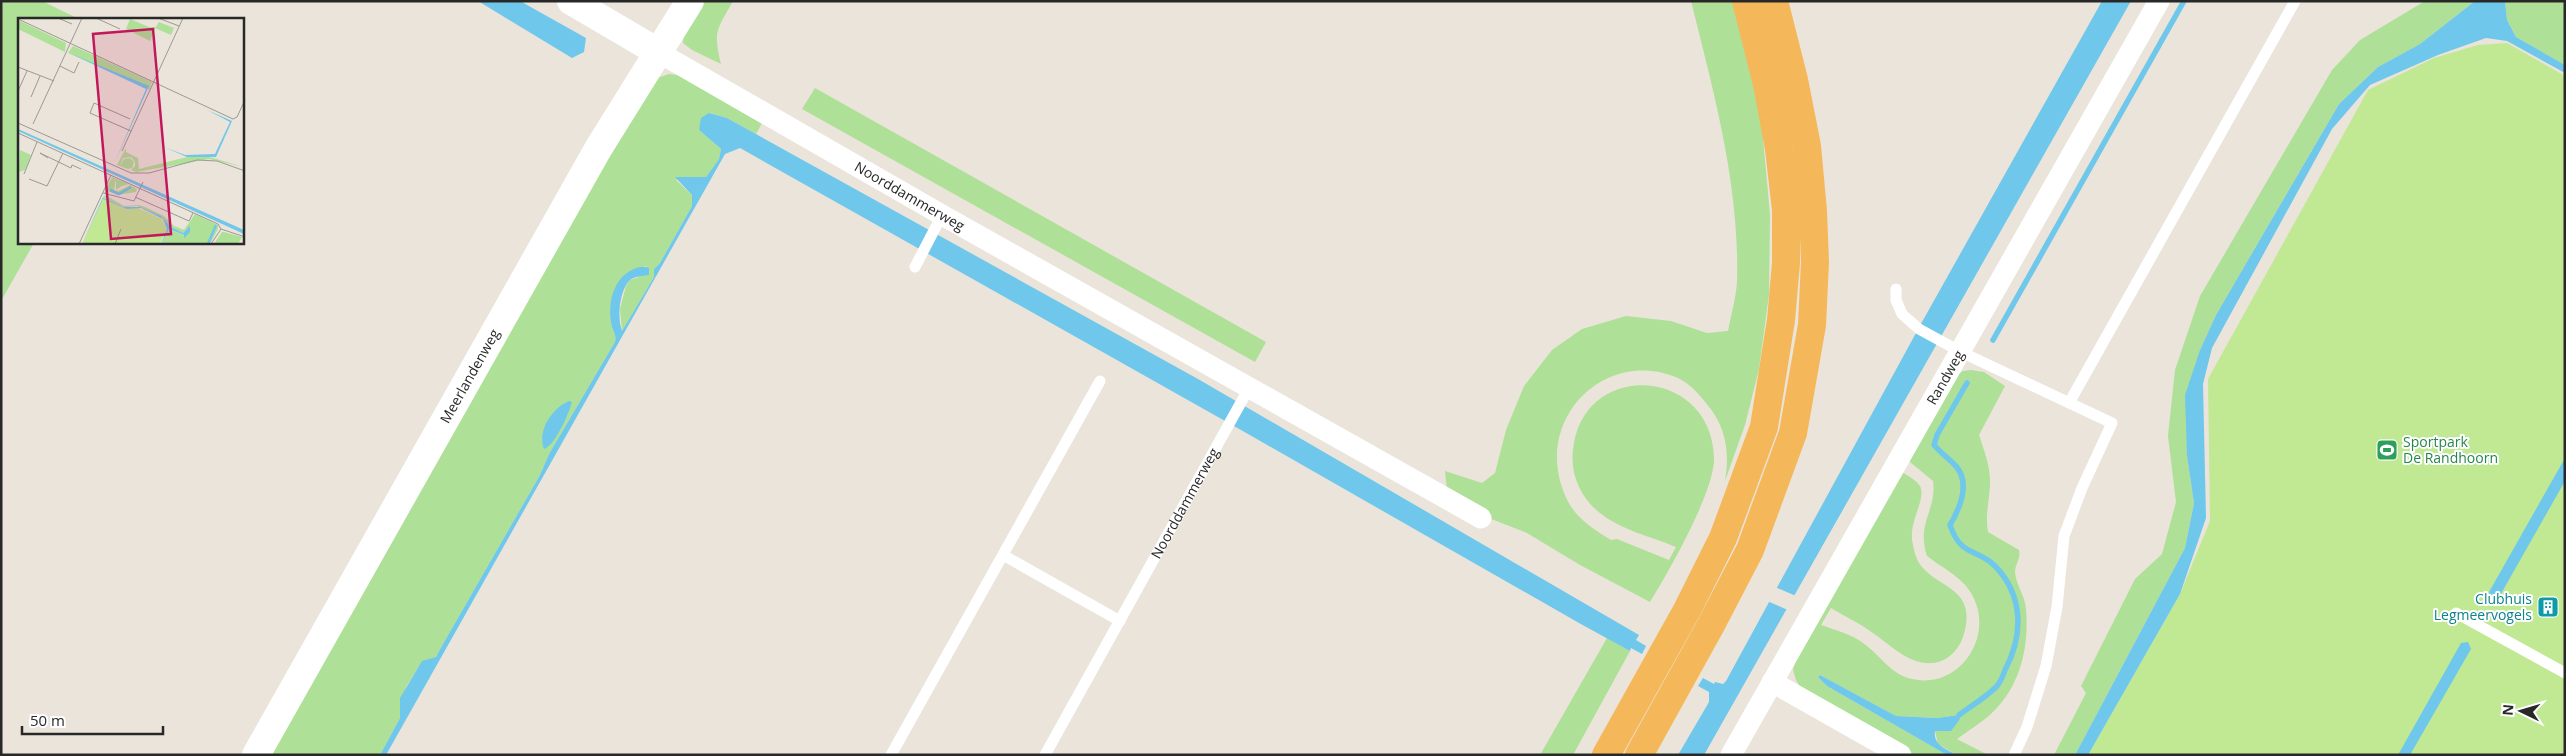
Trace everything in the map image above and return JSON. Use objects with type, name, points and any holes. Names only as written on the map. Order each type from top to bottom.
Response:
[{"type":"highway","points":[[1606,755],[1688,610],[1723,538],[1764,427],[1781,320],[1786,263],[1786,210],[1780,148],[1768,84],[1746,1]]},
{"type":"highway","points":[[1639,755],[1711,626],[1750,550],[1795,423],[1812,325],[1815,262],[1813,211],[1807,146],[1794,80],[1774,1]]},
{"type":"street","name":"Noorddammerweg","points":[[571,1],[941,220],[1247,391],[1481,518]]},
{"type":"street","name":"Meerlandenweg","points":[[256,755],[598,149],[690,1]]},
{"type":"street","name":"Randweg","points":[[1732,755],[2159,1]]},
{"type":"street","points":[[1772,682],[1901,755]]},
{"type":"lane","points":[[2069,403],[2295,1]]},
{"type":"lane","points":[[917,264],[941,220]]},
{"type":"lane","points":[[1896,289],[1896,300],[1902,314],[1919,329],[1961,352],[2112,423],[2082,488],[2064,536],[2057,607],[2046,666],[2028,727],[2014,755]]},
{"type":"lane","points":[[891,755],[1100,381]]},
{"type":"lane","name":"Noorddammerweg","points":[[1045,755],[1247,391]]},
{"type":"lane","points":[[1003,555],[1120,620]]},
{"type":"lane","points":[[2456,613],[2565,673]]},
{"type":"green space","points":[[1,1],[42,1],[77,18],[18,18],[18,244],[33,244],[1,301]]},
{"type":"green space","points":[[700,1],[733,1],[718,31],[717,44],[721,64],[692,50],[683,43],[684,30]]},
{"type":"green space","points":[[1691,1],[1734,1],[1761,116],[1770,215],[1769,294],[1759,369],[1745,425],[1725,481],[1727,460],[1725,440],[1713,412],[1700,396],[1678,378],[1654,371],[1631,371],[1609,377],[1590,389],[1575,405],[1564,424],[1558,447],[1558,471],[1562,487],[1575,512],[1592,528],[1611,540],[1617,539],[1669,560],[1676,547],[1627,529],[1608,519],[1593,507],[1582,493],[1575,477],[1573,450],[1582,420],[1598,400],[1621,388],[1646,385],[1670,391],[1692,405],[1707,427],[1714,457],[1713,471],[1690,531],[1650,602],[1580,565],[1527,533],[1481,515],[1447,490],[1445,471],[1482,483],[1495,473],[1506,430],[1524,386],[1552,350],[1582,329],[1626,316],[1671,321],[1707,333],[1728,331],[1737,282],[1737,246],[1734,211],[1724,140]]},
{"type":"green space","points":[[2425,1],[2475,1],[2420,44],[2378,67],[2339,104],[2216,315],[2200,350],[2187,456],[2194,503],[2185,548],[2075,755],[2054,755],[2086,693],[2081,686],[2135,579],[2162,554],[2176,502],[2168,436],[2175,370],[2200,296],[2332,70],[2360,40]]},
{"type":"green space","points":[[2505,1],[2565,1],[2565,65],[2516,37],[2507,20]]},
{"type":"green space","name":"Sportpark De Randhoorn","points":[[2507,43],[2565,76],[2565,755],[2088,755],[2180,594],[2210,521],[2208,379],[2368,90],[2434,58],[2478,45]]},
{"type":"green space","points":[[669,74],[678,75],[762,123],[756,134],[727,118],[709,113],[699,130],[721,149],[719,159],[706,177],[676,180],[692,195],[692,206],[660,263],[654,269],[654,277],[622,331],[620,309],[626,286],[630,280],[639,277],[647,266],[629,273],[617,286],[613,294],[610,313],[615,342],[549,454],[540,475],[436,657],[419,666],[406,687],[400,718],[380,755],[269,755],[651,80]]},
{"type":"green space","points":[[815,88],[1266,342],[1255,362],[802,109]]},
{"type":"green space","points":[[1963,371],[1984,372],[2005,386],[1979,435],[1987,459],[1990,479],[1987,526],[1988,532],[2019,550],[2015,572],[2024,600],[2027,623],[2021,664],[2011,689],[1990,715],[1957,739],[1988,755],[1957,755],[1938,744],[1935,731],[1959,715],[1937,718],[1896,716],[1820,675],[1818,677],[1827,686],[1947,755],[1914,755],[1802,690],[1793,670],[1796,659],[1902,472],[1920,486],[1921,491],[1912,537],[1916,557],[1927,572],[1961,598],[1965,608],[1966,620],[1960,645],[1944,660],[1931,663],[1921,662],[1903,655],[1865,628],[1831,608],[1821,625],[1843,632],[1858,640],[1869,647],[1895,672],[1908,678],[1926,680],[1943,677],[1957,669],[1968,657],[1976,643],[1979,627],[1978,610],[1967,587],[1927,556],[1924,534],[1932,500],[1933,481],[1910,462],[1909,458],[1954,377]]},
{"type":"green space","points":[[1607,638],[1630,651],[1573,755],[1540,755]]},
{"type":"water","points":[[478,1],[520,1],[586,38],[584,52],[572,58]]},
{"type":"water","points":[[2102,1],[2131,1],[1704,755],[1678,755],[1709,702],[1709,692],[1698,686],[1703,678],[1714,684],[1715,682],[1723,684],[1726,681],[1922,322]]},
{"type":"water","points":[[2475,1],[2505,1],[2507,20],[2516,37],[2565,65],[2565,73],[2507,41],[2486,38],[2438,55],[2370,85],[2332,129],[2212,348],[2203,384],[2206,518],[2180,594],[2088,755],[2075,755],[2185,548],[2194,503],[2187,456],[2185,395],[2200,350],[2216,315],[2339,104],[2378,67],[2420,44]]},
{"type":"water","points":[[709,113],[727,118],[1198,379],[1639,635],[1636,640],[1646,646],[1642,654],[1631,648],[1630,651],[1579,623],[740,148],[725,154],[386,755],[380,755],[400,718],[400,698],[422,661],[436,657],[540,475],[549,454],[615,342],[610,309],[612,295],[618,283],[622,277],[632,270],[641,267],[649,268],[649,275],[639,276],[630,280],[623,291],[619,312],[622,331],[654,277],[654,269],[660,263],[692,206],[692,195],[675,177],[706,177],[719,159],[721,149],[699,130],[701,118]]},
{"type":"water","points":[[569,401],[572,402],[561,428],[553,442],[544,449],[542,442],[544,428],[557,409]]},
{"type":"water","points":[[2565,458],[2565,481],[2498,599],[2491,598],[2489,592]]},
{"type":"water","points":[[2468,642],[2471,649],[2410,755],[2398,755],[2461,643]]},
{"type":"water","points":[[1820,675],[1896,716],[1937,718],[1959,715],[1960,719],[1951,731],[1935,731],[1938,743],[1957,755],[1947,755],[1827,686],[1818,677]]},
{"type":"pier","points":[[1775,587],[1796,596],[1788,610],[1767,601]]},
{"type":"waterway","points":[[1993,340],[2184,1]]},
{"type":"waterway","points":[[1959,715],[1999,684],[2015,644],[2018,617],[2012,591],[2005,579],[1989,561],[1959,543],[1950,525],[1960,503],[1963,487],[1962,479],[1955,465],[1934,445],[1937,435],[1967,383]]},
{"type":"place","name":"Sportpark De Randhoorn","points":[[2387,450]]},
{"type":"place","name":"Clubhuis Legmeervogels","points":[[2548,607]]}]
